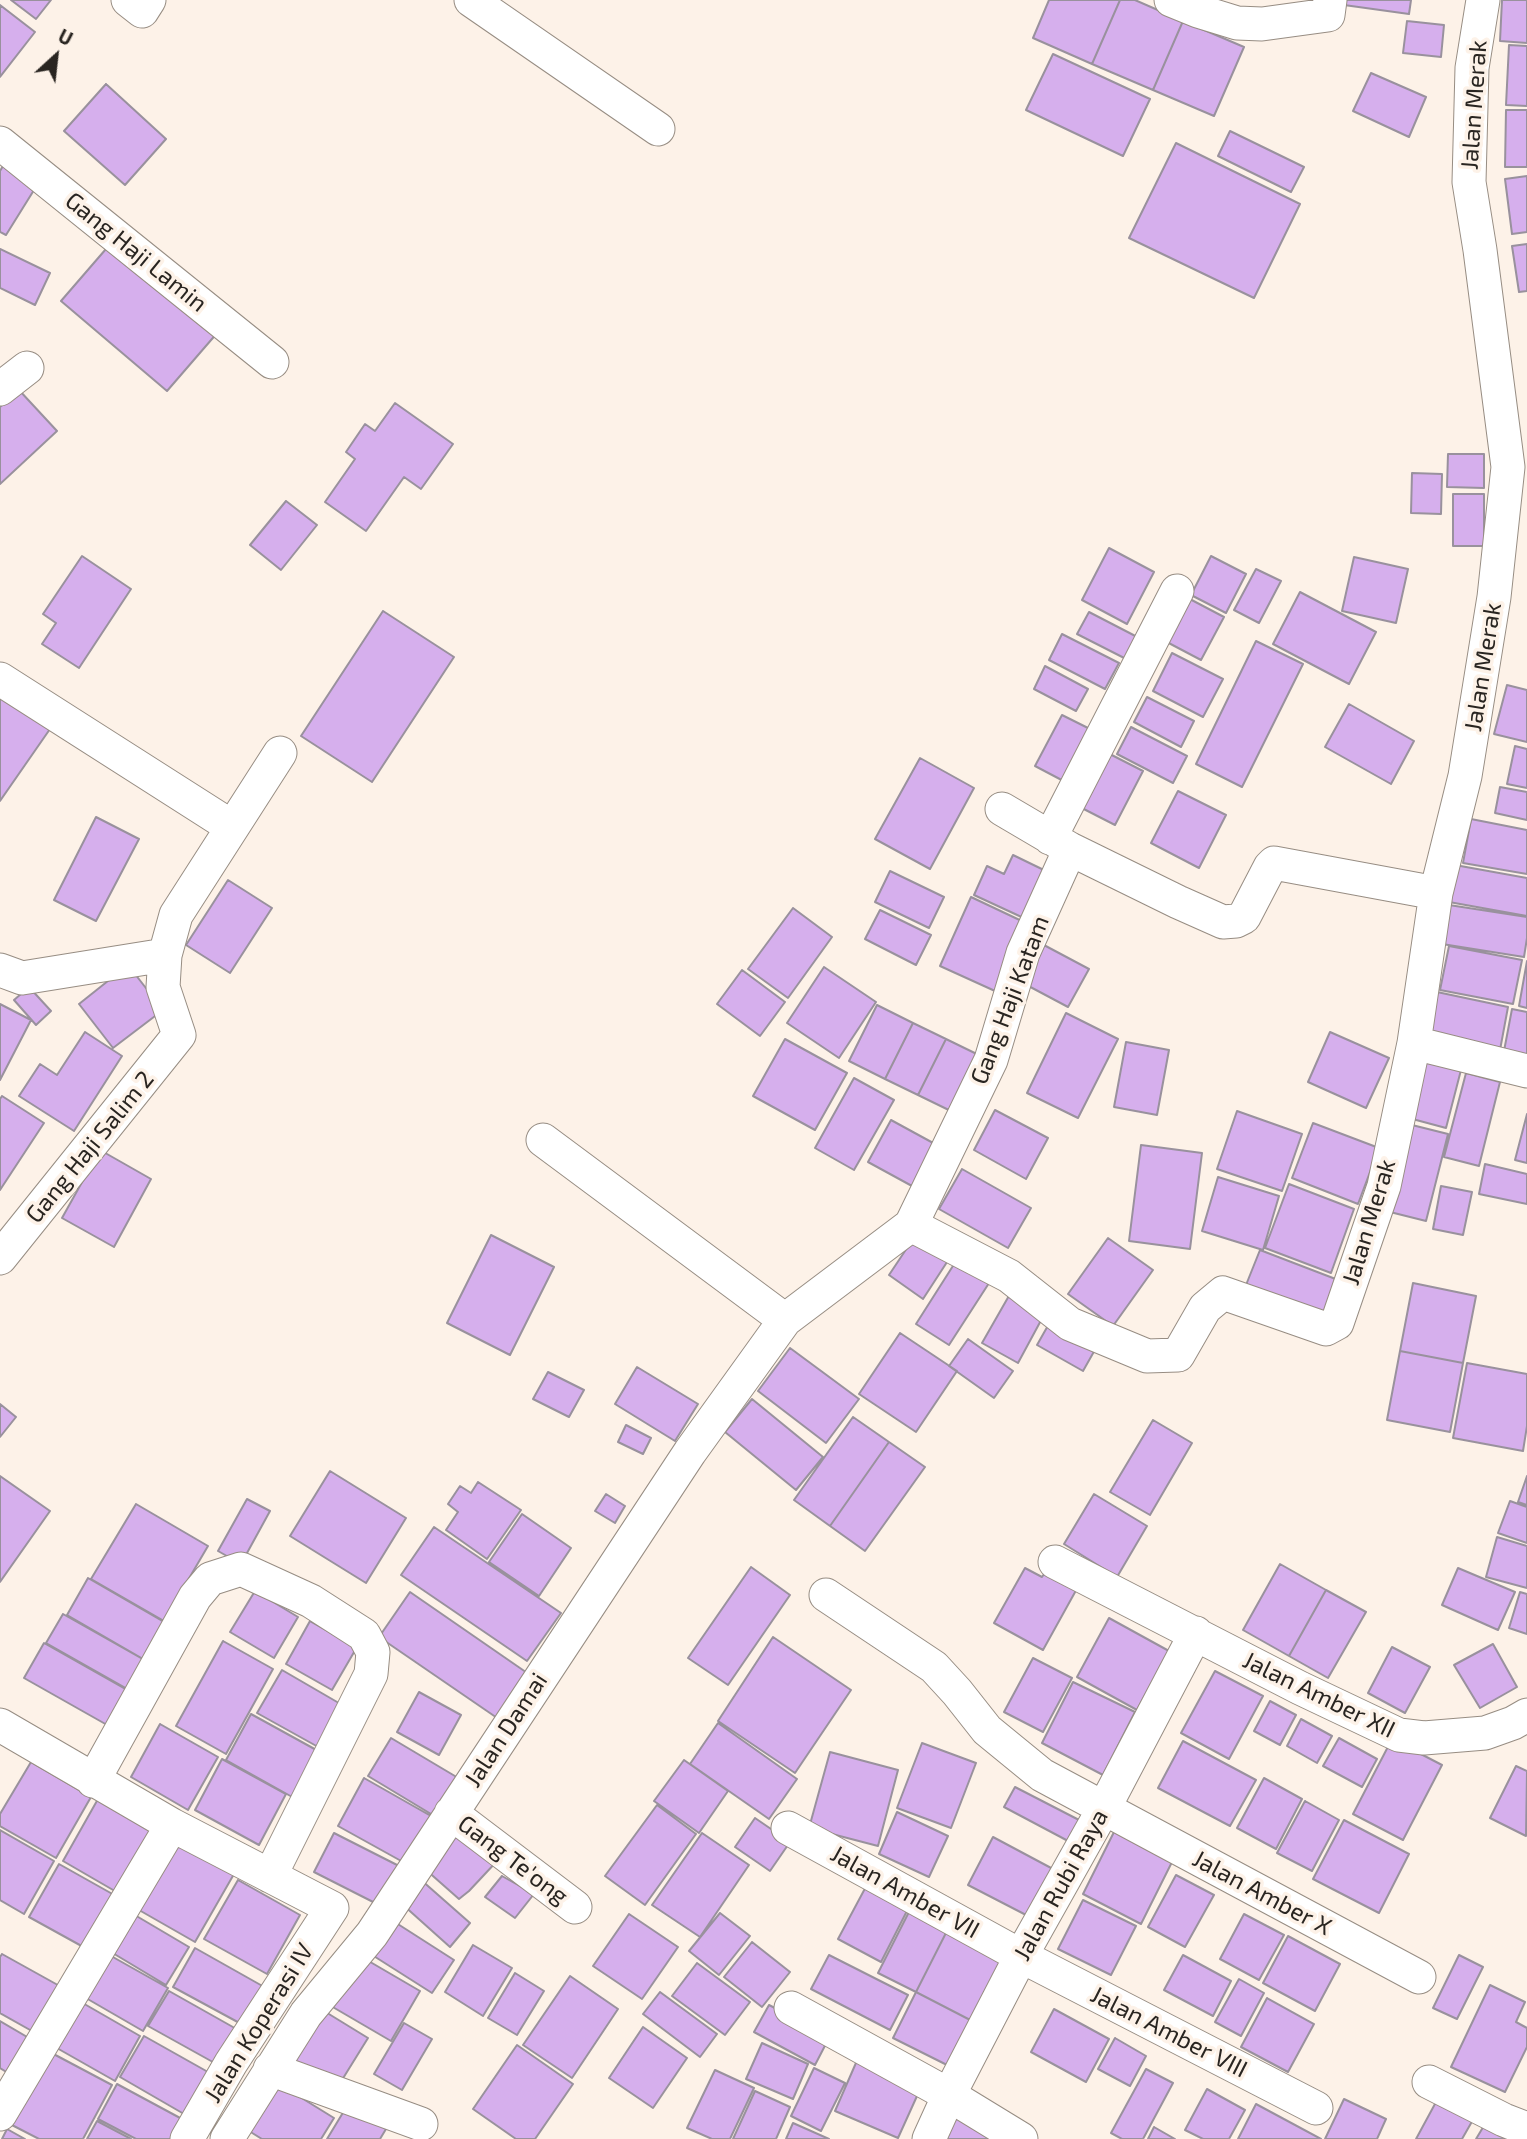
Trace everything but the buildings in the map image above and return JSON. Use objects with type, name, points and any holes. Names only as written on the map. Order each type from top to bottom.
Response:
[{"type":"street","points":[[128,0],[142,11],[149,0]]},
{"type":"street","points":[[471,0],[658,129]]},
{"type":"street","points":[[1171,0],[1237,23],[1262,24],[1329,8]]},
{"type":"street","name":"Jalan Merak","points":[[911,1225],[1009,1276],[1070,1324],[1147,1356],[1178,1355],[1205,1308],[1223,1293],[1326,1329],[1337,1323],[1384,1186],[1414,1043],[1436,892],[1465,776],[1518,467],[1469,182],[1472,68],[1483,0]]},
{"type":"street","name":"Gang Haji Lamin","points":[[0,143],[272,362]]},
{"type":"street","points":[[0,389],[27,368]]},
{"type":"street","name":"Gang Haji Katam","points":[[911,1225],[991,1060],[1060,844],[1177,591]]},
{"type":"street","points":[[0,678],[232,827]]},
{"type":"street","points":[[0,970],[22,978],[165,955],[176,915],[280,753]]},
{"type":"street","points":[[1002,808],[1060,844],[1223,922],[1244,917],[1274,863],[1436,892]]},
{"type":"street","name":"Gang Haji Salim 2","points":[[0,1258],[179,1035],[163,987],[165,955]]},
{"type":"street","points":[[1414,1043],[1527,1071]]},
{"type":"street","points":[[543,1140],[785,1320]]},
{"type":"street","name":"Jalan Damai","points":[[227,2139],[306,2014],[372,1934],[696,1444],[785,1320],[911,1225]]},
{"type":"street","name":"Jalan Amber XII","points":[[1055,1562],[1300,1688],[1399,1735],[1424,1738],[1485,1733],[1527,1715]]},
{"type":"street","points":[[4,1736],[270,1876],[371,1674],[373,1652],[364,1635],[311,1601],[241,1569],[210,1579],[195,1597],[93,1781]]},
{"type":"street","name":"Jalan Amber X","points":[[826,1595],[934,1667],[986,1730],[1042,1774],[1419,1977]]},
{"type":"street","name":"Jalan Rubi Raya","points":[[929,2139],[1021,1956],[1104,1808],[1196,1633]]},
{"type":"street","name":"Gang Te'ong","points":[[451,1813],[575,1907]]},
{"type":"street","points":[[0,2114],[172,1825]]},
{"type":"street","name":"Jalan Amber VII","points":[[788,1828],[1021,1956]]},
{"type":"street","name":"Jalan Koperasi IV","points":[[187,2139],[231,2063],[332,1908],[270,1876]]},
{"type":"street","name":"Jalan Amber VIII","points":[[1021,1956],[1316,2108]]},
{"type":"street","points":[[791,2008],[949,2095],[1021,2139]]},
{"type":"street","points":[[270,2069],[421,2124]]},
{"type":"street","points":[[1429,2082],[1482,2110],[1527,2129]]}]
